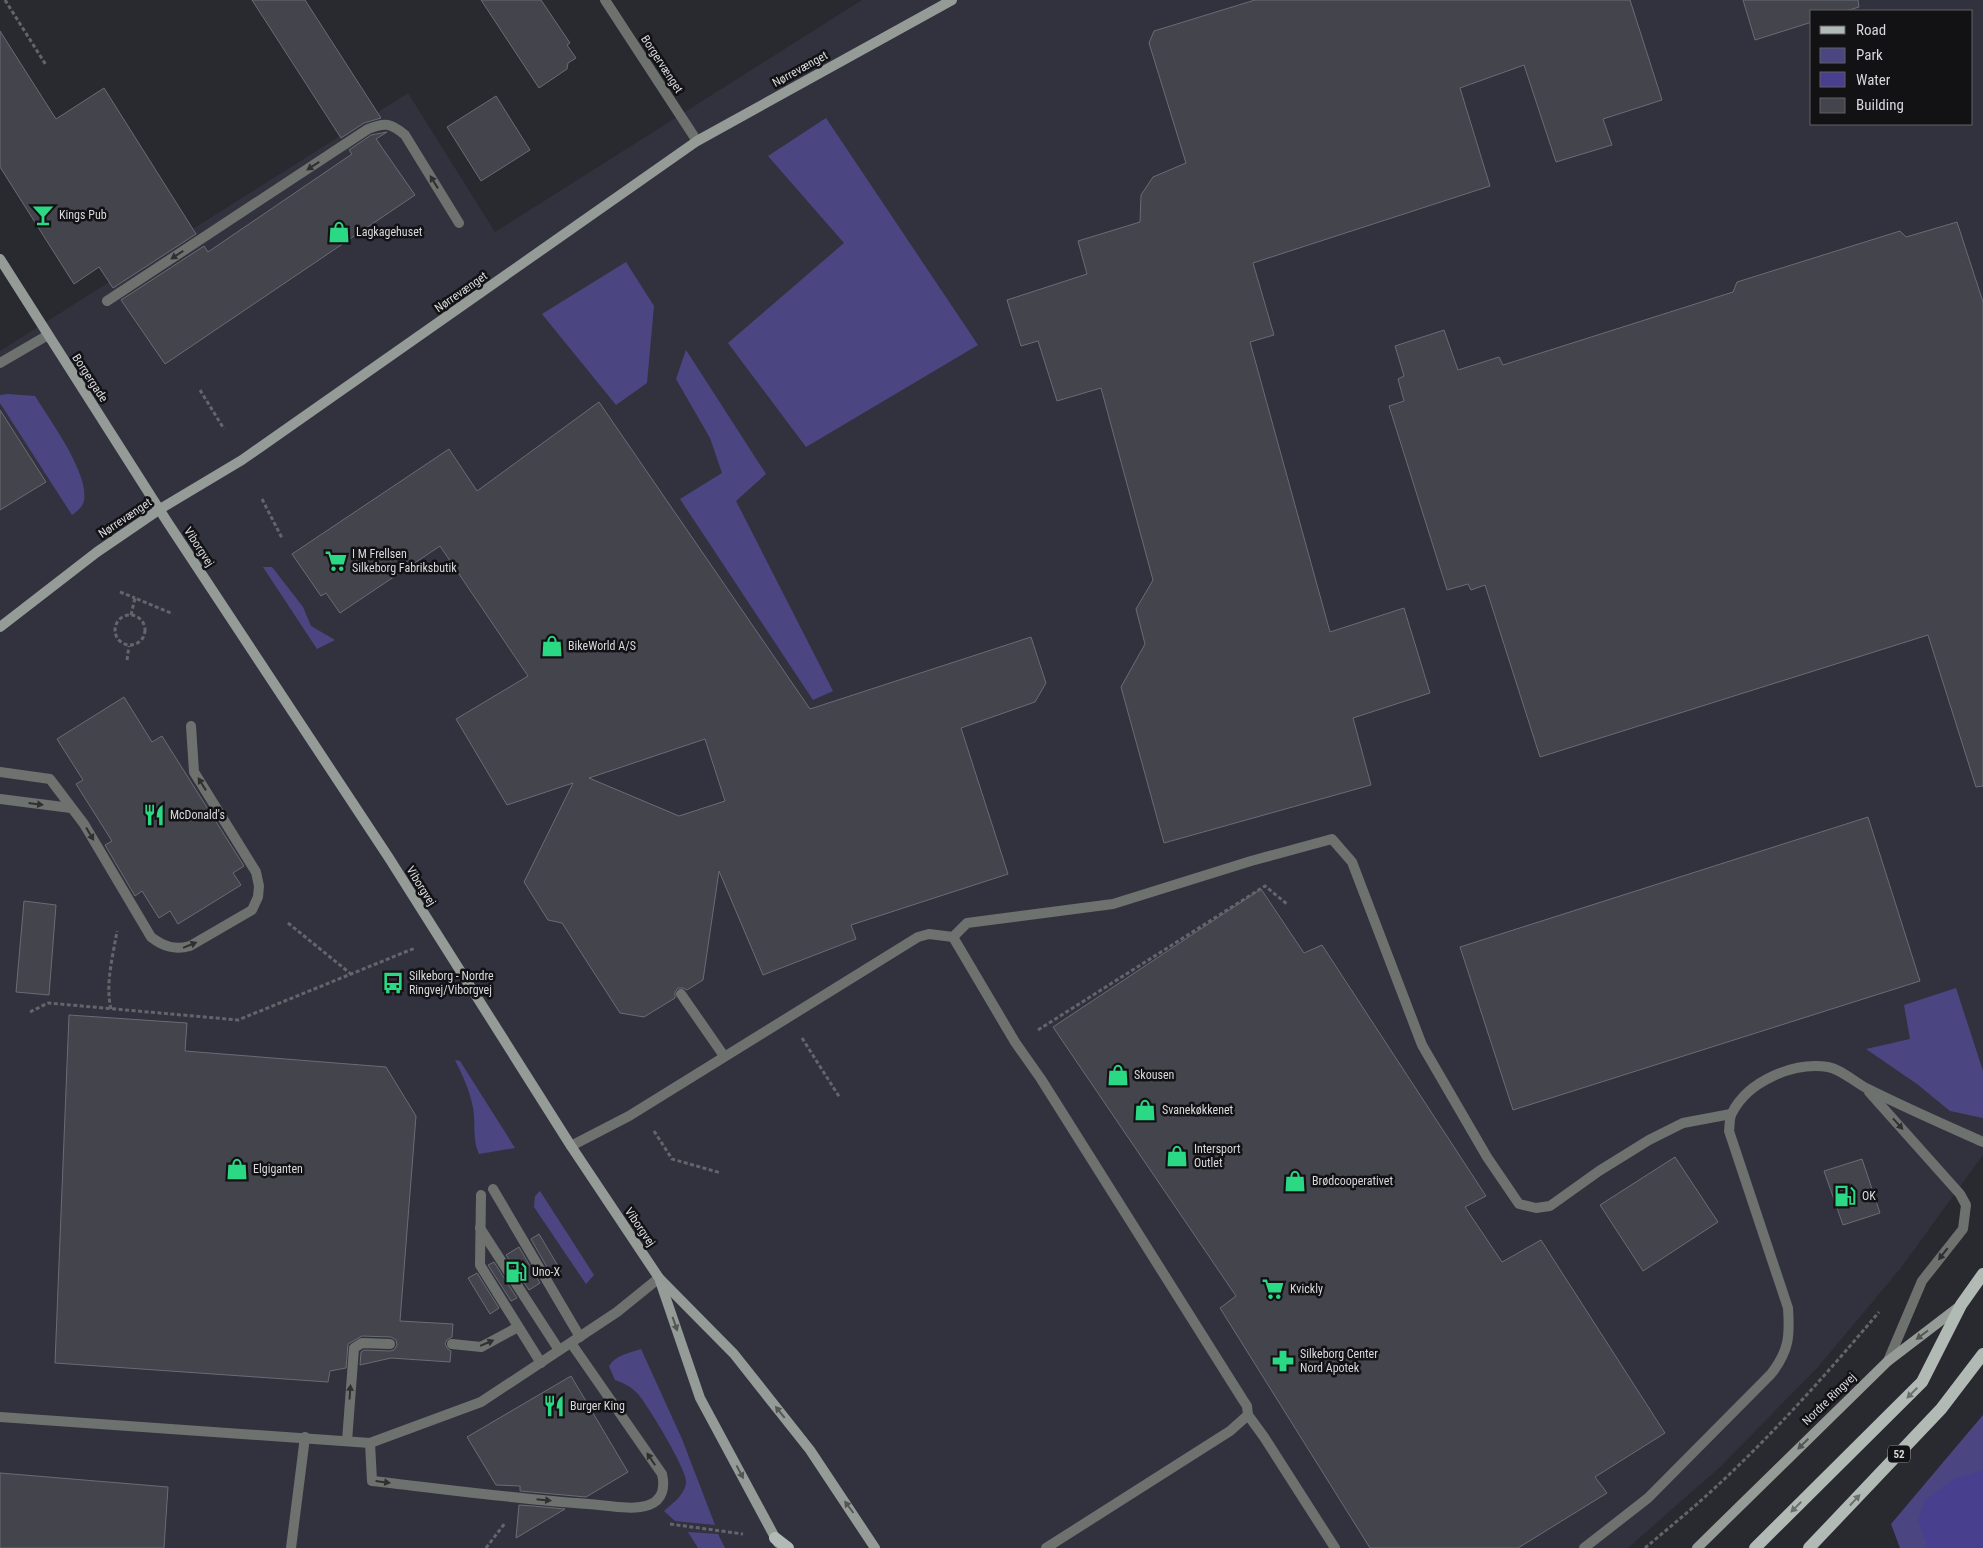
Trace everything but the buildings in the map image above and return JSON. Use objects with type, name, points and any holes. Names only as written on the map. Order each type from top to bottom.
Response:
[{"type":"main road","name":"Nordre Ringvej","points":[[1961,1305],[1983,1274]]},
{"type":"main road","points":[[1754,1548],[1922,1382],[1961,1305]]},
{"type":"main road","name":"52","points":[[1809,1548],[1941,1409],[1983,1354]]},
{"type":"main road","points":[[778,1543],[788,1548]]},
{"type":"street","name":"Borgervænget","points":[[605,0],[697,141]]},
{"type":"street","name":"Nørrevænget","points":[[0,628],[97,552],[160,509],[242,460],[697,141],[952,0]]},
{"type":"street","points":[[107,301],[368,129],[378,125],[395,126],[405,134],[459,223]]},
{"type":"street","name":"Borgergade","points":[[0,259],[160,509]]},
{"type":"street","points":[[0,363],[48,335]]},
{"type":"street","name":"Viborgvej","points":[[160,509],[294,712],[571,1146],[659,1278],[734,1354],[810,1450],[875,1548]]},
{"type":"street","points":[[0,772],[50,779],[84,824],[151,937],[160,944],[179,949],[190,946],[252,910],[258,898],[259,886],[256,872],[194,772],[191,726]]},
{"type":"street","points":[[0,800],[71,808]]},
{"type":"street","points":[[953,937],[967,923],[1114,904],[1251,861],[1332,839],[1352,862],[1422,1045],[1487,1157],[1519,1204],[1536,1208],[1550,1206],[1649,1140],[1683,1123],[1731,1114]]},
{"type":"street","points":[[571,1146],[629,1116],[918,937],[929,934],[953,937]]},
{"type":"street","points":[[953,937],[1015,1042],[1041,1079],[1247,1406],[1248,1415],[1334,1548]]},
{"type":"street","points":[[681,994],[724,1056]]},
{"type":"street","points":[[1584,1548],[1648,1498],[1771,1374],[1783,1359],[1790,1328],[1788,1308],[1729,1131],[1731,1114],[1743,1098],[1768,1078],[1797,1068],[1828,1067],[1837,1070],[1865,1088],[1983,1142]]},
{"type":"street","points":[[1865,1088],[1960,1194],[1966,1205],[1963,1228],[1922,1281],[1888,1361]]},
{"type":"street","points":[[370,1443],[372,1481],[568,1503],[635,1507],[658,1500],[662,1493],[665,1485],[662,1474],[576,1340],[493,1189]]},
{"type":"street","points":[[481,1195],[480,1265],[541,1363]]},
{"type":"street","points":[[480,1227],[560,1350]]},
{"type":"street","name":"Viborgvej","points":[[659,1278],[700,1398],[778,1543]]},
{"type":"street","points":[[0,1416],[370,1443],[481,1402],[617,1312],[659,1278]]},
{"type":"street","name":"Nordre Ringvej","points":[[1697,1548],[1888,1361],[1961,1305]]},
{"type":"street","points":[[452,1344],[481,1347],[518,1327]]},
{"type":"street","points":[[347,1441],[354,1348],[362,1343],[390,1344]]},
{"type":"street","points":[[1046,1548],[1230,1431],[1248,1415]]},
{"type":"street","points":[[291,1548],[305,1437]]},
{"type":"path","points":[[5,0],[46,65]]},
{"type":"path","points":[[200,390],[224,429]]},
{"type":"path","points":[[262,499],[282,538]]},
{"type":"path","points":[[120,592],[173,614]]},
{"type":"path","points":[[131,615],[136,598]]},
{"type":"path","points":[[131,615],[141,619],[145,629],[143,639],[139,643],[129,646],[120,643],[114,630],[122,617],[131,615]]},
{"type":"path","points":[[127,660],[129,646]]},
{"type":"path","points":[[1015,1042],[1046,1026],[1265,886],[1287,904]]},
{"type":"path","points":[[288,923],[351,974]]},
{"type":"path","points":[[111,1009],[109,986],[117,928]]},
{"type":"path","points":[[30,1012],[48,1003],[238,1020],[439,938]]},
{"type":"path","points":[[805,1042],[840,1098]]},
{"type":"path","points":[[662,1143],[672,1159],[721,1173]]},
{"type":"path","points":[[1645,1548],[1707,1495],[1775,1428],[1840,1358],[1884,1306]]},
{"type":"shaded area","points":[[862,0],[1983,0],[1983,1155],[1900,1269],[1818,1367],[1720,1467],[1628,1548],[0,1548],[0,351],[408,93],[495,232]]},
{"type":"green space","points":[[826,118],[978,345],[806,447],[728,343],[844,243],[768,156]]},
{"type":"green space","points":[[626,262],[654,306],[647,383],[616,405],[542,314]]},
{"type":"green space","points":[[686,350],[766,474],[736,501],[833,691],[813,700],[680,499],[722,473],[710,438],[676,379]]},
{"type":"green space","points":[[0,395],[35,396],[76,464],[82,479],[84,493],[83,504],[72,515],[0,403]]},
{"type":"green space","points":[[263,567],[272,567],[303,607],[311,626],[335,640],[317,649]]},
{"type":"green space","points":[[1956,988],[1983,1071],[1983,1118],[1950,1111],[1917,1084],[1866,1049],[1910,1039],[1904,1005]]},
{"type":"green space","points":[[455,1060],[460,1061],[515,1148],[479,1154],[475,1137],[472,1102]]},
{"type":"green space","points":[[540,1191],[594,1275],[586,1284],[534,1207],[535,1196]]},
{"type":"green space","points":[[641,1349],[682,1439],[715,1525],[675,1521],[664,1511],[684,1490],[686,1481],[680,1463],[643,1400],[630,1387],[615,1380],[609,1366],[619,1357]]},
{"type":"green space","points":[[1983,1415],[1983,1548],[1900,1548],[1891,1524]]},
{"type":"green space","points":[[688,1532],[718,1534],[725,1548],[698,1548]]},
{"type":"water","points":[[1983,1470],[1983,1548],[1928,1548],[1918,1521],[1925,1500],[1955,1478]]},
{"type":"place","name":"Kings Pub","points":[[43,215]]},
{"type":"place","name":"Lagkagehuset","points":[[339,232]]},
{"type":"place","name":"I M Frellsen Silkeborg Fabriksbutik","points":[[336,561]]},
{"type":"place","name":"BikeWorld A/S","points":[[552,646]]},
{"type":"place","name":"McDonald's","points":[[154,815]]},
{"type":"place","name":"Silkeborg - Nordre Ringvej/Viborgvej","points":[[393,983]]},
{"type":"place","name":"Skousen","points":[[1118,1075]]},
{"type":"place","name":"Svanekøkkenet","points":[[1145,1110]]},
{"type":"place","name":"Intersport Outlet","points":[[1177,1156]]},
{"type":"place","name":"Elgiganten","points":[[237,1169]]},
{"type":"place","name":"Brødcooperativet","points":[[1295,1181]]},
{"type":"place","name":"OK","points":[[1845,1196]]},
{"type":"place","name":"Uno-X","points":[[516,1272]]},
{"type":"place","name":"Kvickly","points":[[1273,1289]]},
{"type":"place","name":"Silkeborg Center Nord Apotek","points":[[1283,1361]]},
{"type":"place","name":"Burger King","points":[[554,1406]]}]
